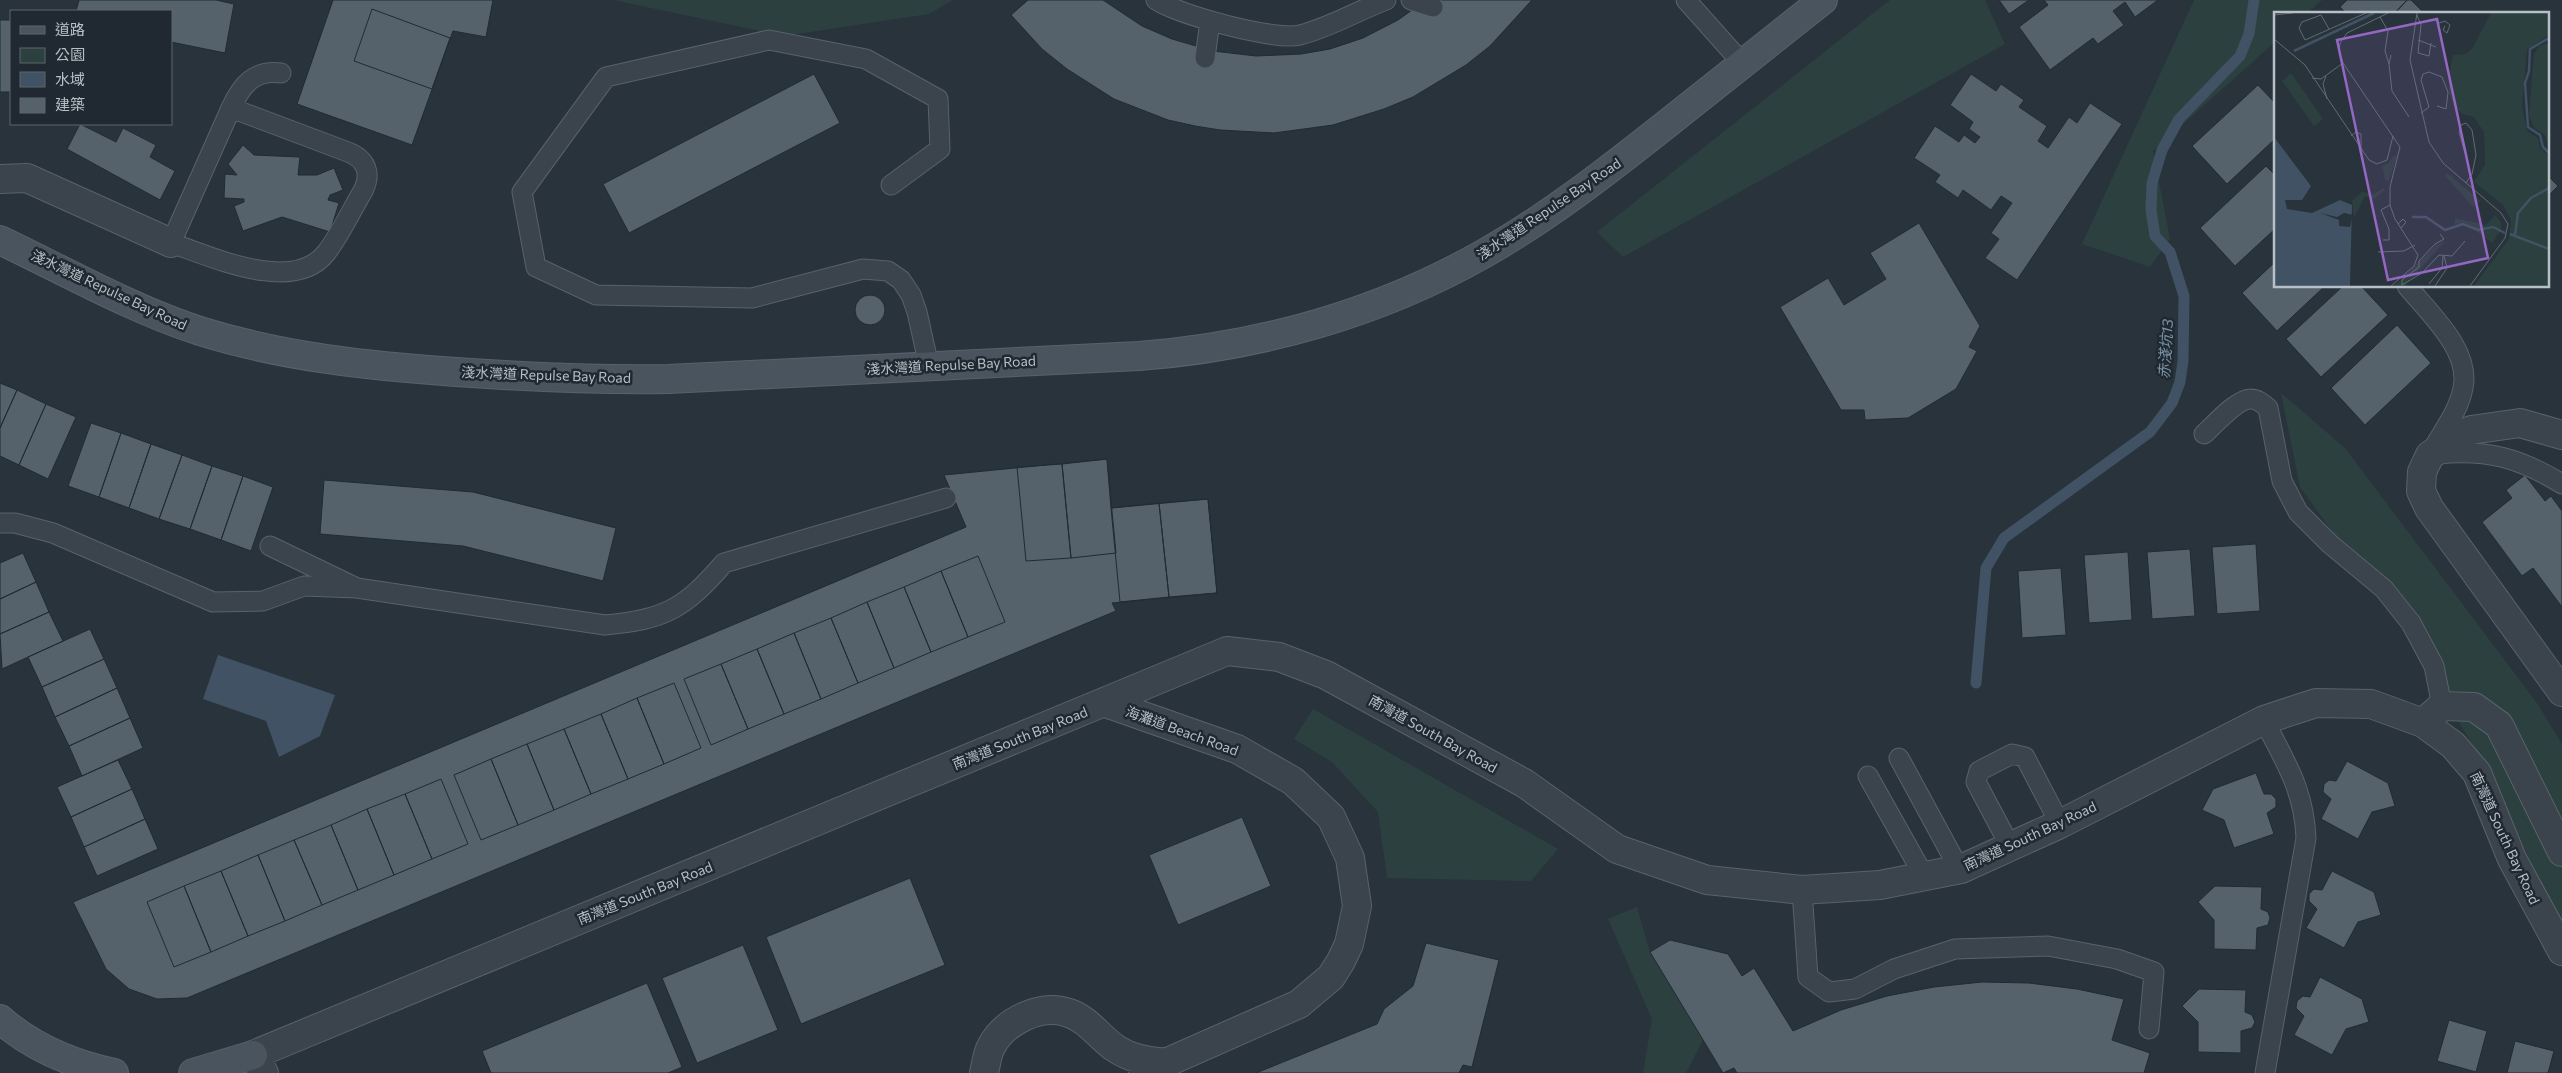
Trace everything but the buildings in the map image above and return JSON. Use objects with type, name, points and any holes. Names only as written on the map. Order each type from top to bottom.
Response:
[{"type":"main road","name":"淺水灣道 Repulse Bay Road","points":[[0,240],[168,320],[262,347],[363,364],[596,380],[684,378],[1139,356],[1204,350],[1276,335],[1334,318],[1386,300],[1452,271],[1519,232],[1613,167],[1823,0]]},
{"type":"main road","points":[[0,1019],[36,1045],[82,1066],[114,1073]]},
{"type":"main road","name":"南灣道 South Bay Road","points":[[193,1073],[258,1064]]},
{"type":"street","points":[[0,179],[27,178],[171,243]]},
{"type":"street","points":[[2562,435],[2520,423],[2471,430],[2430,455],[2422,472],[2421,491],[2429,508],[2562,692]]},
{"type":"street","name":"南灣道 South Bay Road","points":[[258,1064],[1227,652],[1279,656],[1326,675],[1524,783],[1618,849],[1707,880],[1802,890],[1880,885],[1957,870],[2060,824],[2264,720],[2316,704],[2371,704],[2433,715],[2453,745],[2477,774],[2512,859],[2562,951]]},
{"type":"street","name":"海灘道 Beach Road","points":[[984,1073],[990,1047],[1010,1023],[1038,1011],[1069,1013],[1095,1029],[1115,1048],[1155,1068],[1299,1004],[1331,977],[1349,944],[1357,906],[1350,858],[1331,817],[1293,781],[1237,749],[1106,703]]},
{"type":"street","points":[[2433,715],[2474,707],[2499,725],[2562,852]]},
{"type":"lane","points":[[1156,0],[1210,21],[1250,30],[1298,36],[1329,26],[1382,1]]},
{"type":"lane","points":[[1411,0],[1433,8]]},
{"type":"lane","points":[[1686,0],[1743,64]]},
{"type":"lane","points":[[1205,58],[1210,21]]},
{"type":"lane","points":[[892,185],[940,150],[938,100],[866,59],[769,40],[606,77],[522,192],[536,268],[596,295],[752,298],[863,268],[888,271],[901,280],[911,295],[918,312],[929,366]]},
{"type":"lane","points":[[231,108],[356,155],[364,162],[368,172],[368,182],[325,255],[306,267],[269,272],[250,269],[171,243],[238,92],[252,78],[260,74],[282,73]]},
{"type":"lane","points":[[2409,288],[2450,340],[2462,362],[2463,388],[2454,411],[2430,455]]},
{"type":"lane","points":[[2204,434],[2239,403],[2250,398],[2259,401],[2268,408],[2282,481],[2298,512],[2330,544],[2384,589],[2411,624],[2434,666],[2433,715]]},
{"type":"lane","points":[[2430,455],[2466,451],[2501,456],[2535,467],[2562,484]]},
{"type":"lane","points":[[0,523],[15,523],[53,533],[213,602],[263,601],[304,586],[357,588],[605,625],[640,622],[673,610],[701,590],[724,563],[946,498]]},
{"type":"lane","points":[[270,546],[357,588]]},
{"type":"lane","points":[[2264,720],[2299,788],[2305,813],[2306,838],[2264,1073]]},
{"type":"lane","points":[[2010,846],[1976,782],[1979,771],[2012,754],[2025,757],[2060,824]]},
{"type":"lane","points":[[1899,758],[1956,863],[1957,870]]},
{"type":"lane","points":[[1868,776],[1924,876]]},
{"type":"lane","points":[[1802,890],[1808,977],[1830,992],[1856,989],[1894,969],[1955,949],[2048,946],[2117,959],[2154,972],[2148,1029]]},
{"type":"green space","points":[[613,0],[953,0],[929,14],[784,36]]},
{"type":"green space","points":[[1890,0],[1985,0],[2005,44],[1623,257],[1597,232]]},
{"type":"green space","points":[[2194,0],[2322,0],[2308,12],[2274,12],[2274,43],[2153,151],[2170,239],[2150,267],[2082,244]]},
{"type":"green space","points":[[2281,393],[2345,448],[2537,703],[2562,744],[2562,930],[2486,767],[2402,628],[2300,487]]},
{"type":"green space","points":[[1313,709],[1558,849],[1531,881],[1387,878],[1378,812],[1332,762],[1294,739]]},
{"type":"green space","points":[[1637,907],[1650,952],[1703,1040],[1686,1073],[1643,1073],[1652,1019],[1608,919]]},
{"type":"water","points":[[218,655],[335,695],[320,736],[279,757],[266,721],[203,699]]},
{"type":"waterway","name":"赤淺坑13","points":[[1976,683],[1986,568],[2004,538],[2150,432],[2172,403],[2180,382],[2183,361],[2184,296],[2170,252],[2155,236],[2151,210],[2152,183],[2162,150],[2179,119],[2240,56],[2249,34],[2254,0]]}]
